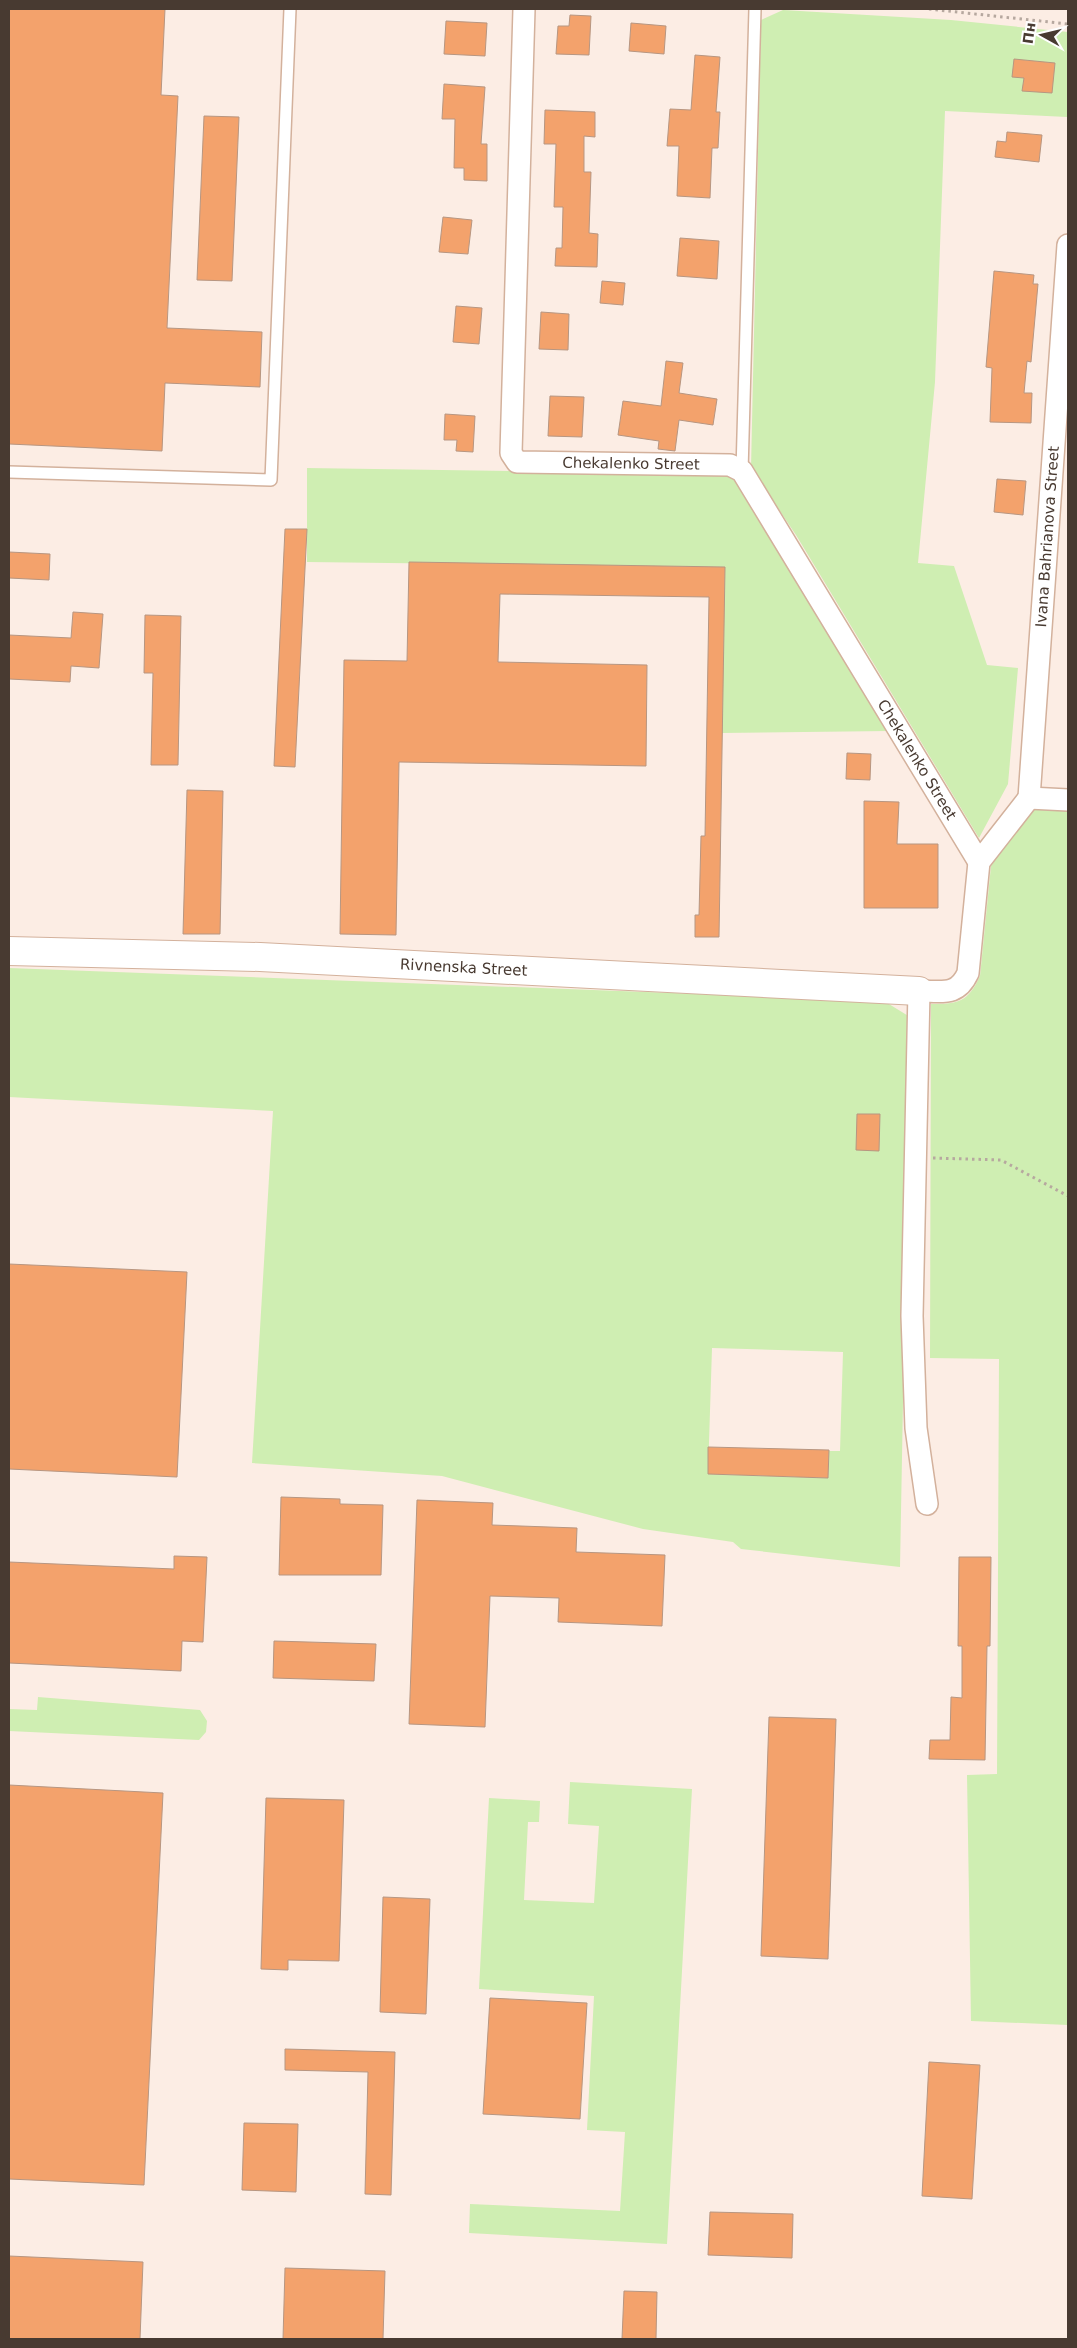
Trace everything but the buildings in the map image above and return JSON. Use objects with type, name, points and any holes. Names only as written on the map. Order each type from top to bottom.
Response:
[{"type":"street","name":"Chekalenko Street","points":[[524,9],[511,453],[517,462],[730,465],[742,471],[979,862]]},
{"type":"street","name":"Ivana Bahrianova Street","points":[[1030,798],[1068,245]]},
{"type":"street","points":[[926,1504],[916,1428],[913,1325],[919,991],[952,992],[963,984],[968,973],[979,862],[1030,798],[1068,800]]},
{"type":"street","name":"Rivnenska Street","points":[[9,951],[260,957],[919,991]]},
{"type":"lane","points":[[9,472],[271,480],[290,9]]},
{"type":"lane","points":[[742,471],[754,9]]},
{"type":"path","points":[[929,9],[1068,24]]},
{"type":"path","points":[[916,1157],[1002,1160],[1068,1196]]},
{"type":"green space","points":[[783,10],[951,20],[1068,32],[1067,117],[945,111],[935,382],[918,563],[954,566],[987,665],[1018,668],[1008,784],[979,838],[796,535],[751,468],[761,20]]},
{"type":"green space","points":[[307,468],[728,474],[735,478],[889,731],[722,733],[725,567],[307,562]]},
{"type":"green space","points":[[1047,807],[1068,810],[1068,2025],[971,2021],[967,1775],[997,1774],[999,1359],[930,1358],[931,1004],[962,1000],[976,985],[980,976],[991,866],[1027,812]]},
{"type":"green space","points":[[9,968],[884,1001],[910,1017],[900,1567],[741,1549],[733,1542],[643,1529],[442,1476],[252,1463],[273,1111],[9,1097]],"holes":[[[712,1348],[843,1352],[840,1451],[829,1451],[828,1478],[708,1474]]]},
{"type":"green space","points":[[38,1697],[200,1710],[207,1721],[206,1732],[199,1740],[9,1731],[9,1709],[37,1710]]},
{"type":"green space","points":[[570,1782],[692,1789],[667,2244],[469,2233],[470,2204],[620,2211],[625,2132],[587,2130],[594,1996],[479,1989],[489,1798],[540,1801],[539,1822],[528,1822],[524,1900],[594,1903],[599,1826],[568,1824]]}]
